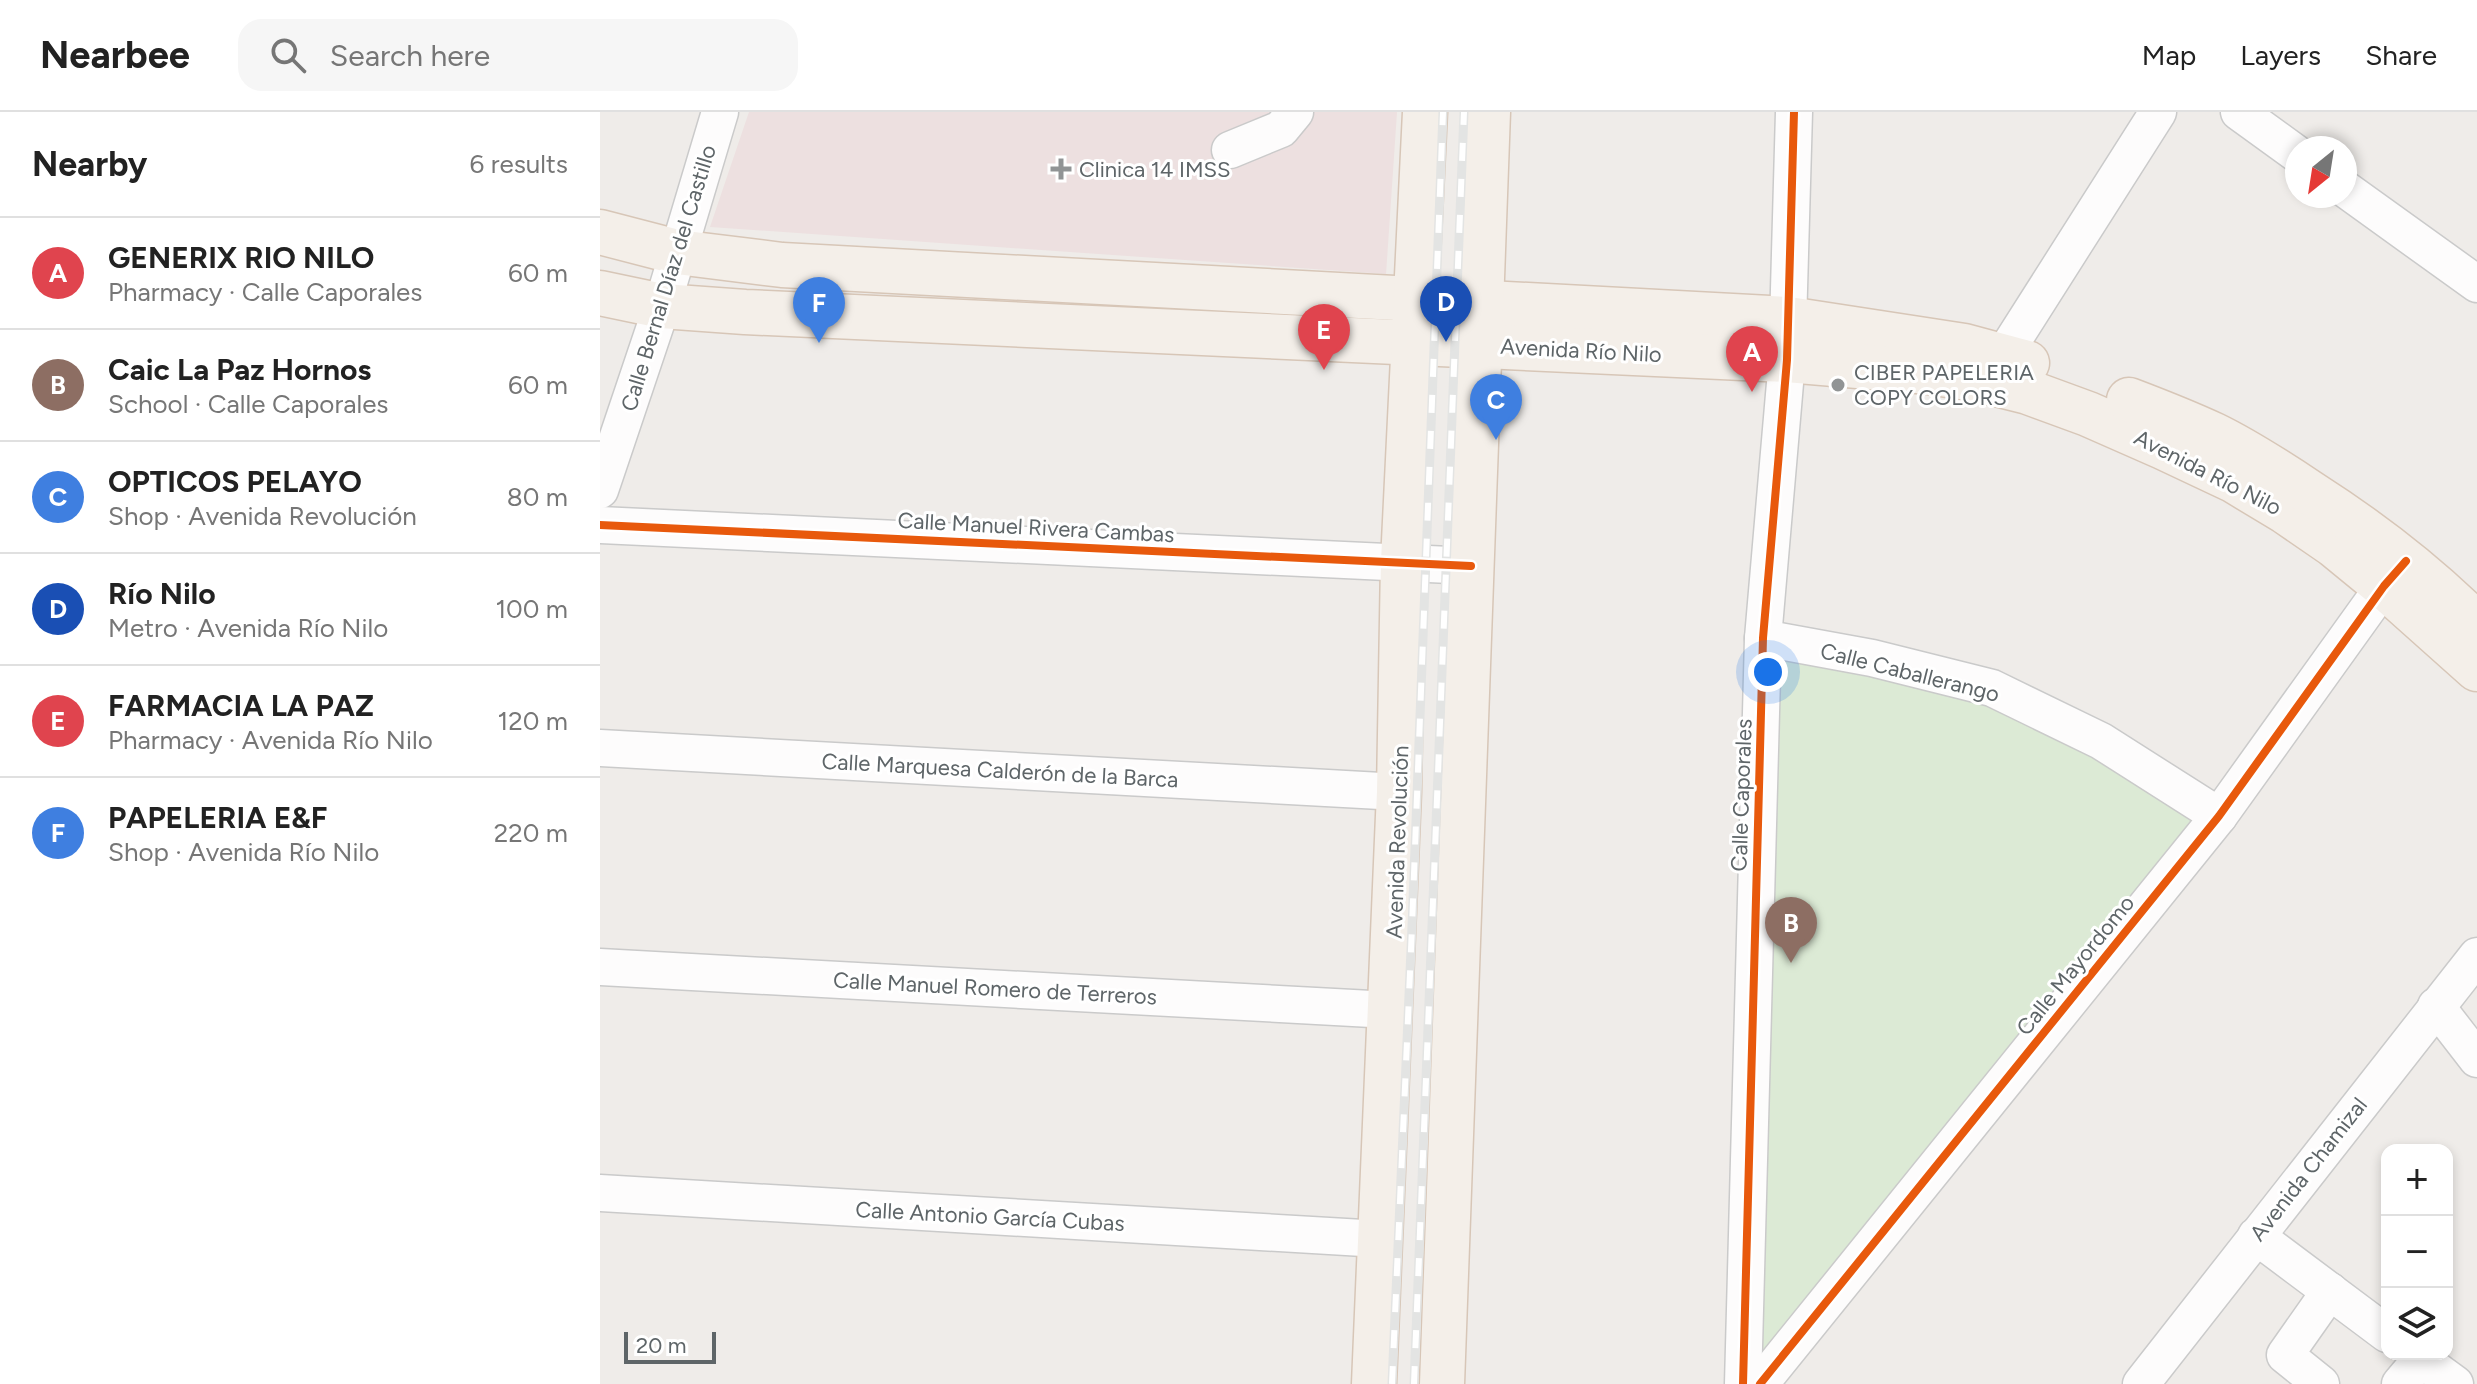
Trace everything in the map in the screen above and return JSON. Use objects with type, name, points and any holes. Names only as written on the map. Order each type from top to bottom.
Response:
[{"type":"main road","name":"Avenida Revolución","points":[[1374,1384],[1399,792],[1403,562],[1425,112]]},
{"type":"main road","points":[[1442,1384],[1488,112]]},
{"type":"main road","name":"Avenida Río Nilo","points":[[600,232],[677,252],[782,265],[1414,299],[1480,323],[1964,346],[2093,385],[2216,436],[2277,471],[2353,520],[2477,669]]},
{"type":"main road","name":"Avenida Río Nilo","points":[[600,293],[662,306],[761,313],[1413,342],[1480,323]]},
{"type":"main road","name":"Avenida Río Nilo","points":[[1787,339],[1929,372],[1980,380],[2028,392],[2088,414],[2233,480],[2395,573],[2445,592],[2477,625]]},
{"type":"street","name":"Calle Bernal Díaz del Castillo","points":[[600,490],[662,306],[720,112]]},
{"type":"street","points":[[1230,150],[1281,129],[1295,112]]},
{"type":"street","name":"Calle Caporales","points":[[1743,1384],[1763,638],[1787,339],[1794,112]]},
{"type":"street","points":[[2003,356],[2158,112]]},
{"type":"street","points":[[2239,112],[2285,145]]},
{"type":"street","points":[[2357,198],[2477,284]]},
{"type":"street","name":"Calle Manuel Rivera Cambas","points":[[600,525],[1471,566]]},
{"type":"street","name":"Calle Mayordomo","points":[[1760,1384],[2219,816],[2395,573]]},
{"type":"street","name":"Calle Caballerango","points":[[1763,638],[1872,658],[1992,688],[2101,741],[2219,816]]},
{"type":"street","name":"Calle Marquesa Calderón de la Barca","points":[[600,748],[1399,792]]},
{"type":"street","name":"Avenida Chamizal","points":[[2141,1384],[2477,956]]},
{"type":"street","name":"Calle Manuel Romero de Terreros","points":[[600,967],[1390,1010]]},
{"type":"street","points":[[2436,1006],[2477,1059]]},
{"type":"street","name":"Calle Antonio García Cubas","points":[[600,1193],[1380,1239]]},
{"type":"street","points":[[2256,1236],[2381,1329]]},
{"type":"street","points":[[2321,1384],[2285,1355],[2330,1291]]},
{"type":"street","points":[[2412,1366],[2455,1384]]},
{"type":"shaded area","name":"Clinica 14 IMSS","points":[[749,112],[1397,112],[1386,274],[710,227]]},
{"type":"green space","points":[[1775,649],[1988,691],[2207,814],[1760,1384]]},
{"type":"railway","points":[[1392,1384],[1443,112]]},
{"type":"railway","points":[[1414,1384],[1464,112]]},
{"type":"cycle path","points":[[1743,1384],[1763,638],[1787,360],[1794,112]]},
{"type":"cycle path","points":[[600,525],[1471,566]]},
{"type":"cycle path","points":[[1760,1384],[2219,816],[2384,586],[2406,561]]},
{"type":"place","name":"Clinica 14 IMSS","points":[[1061,169]]},
{"type":"place","name":"Río Nilo","points":[[1446,342]]},
{"type":"place","name":"PAPELERIA E&F","points":[[819,343]]},
{"type":"place","name":"FARMACIA LA PAZ","points":[[1324,370]]},
{"type":"place","name":"CIBER PAPELERIA COPY COLORS","points":[[1838,385]]},
{"type":"place","name":"GENERIX RIO NILO","points":[[1752,392]]},
{"type":"place","name":"OPTICOS PELAYO","points":[[1496,440]]},
{"type":"place","name":"Caic La Paz Hornos","points":[[1791,963]]}]
